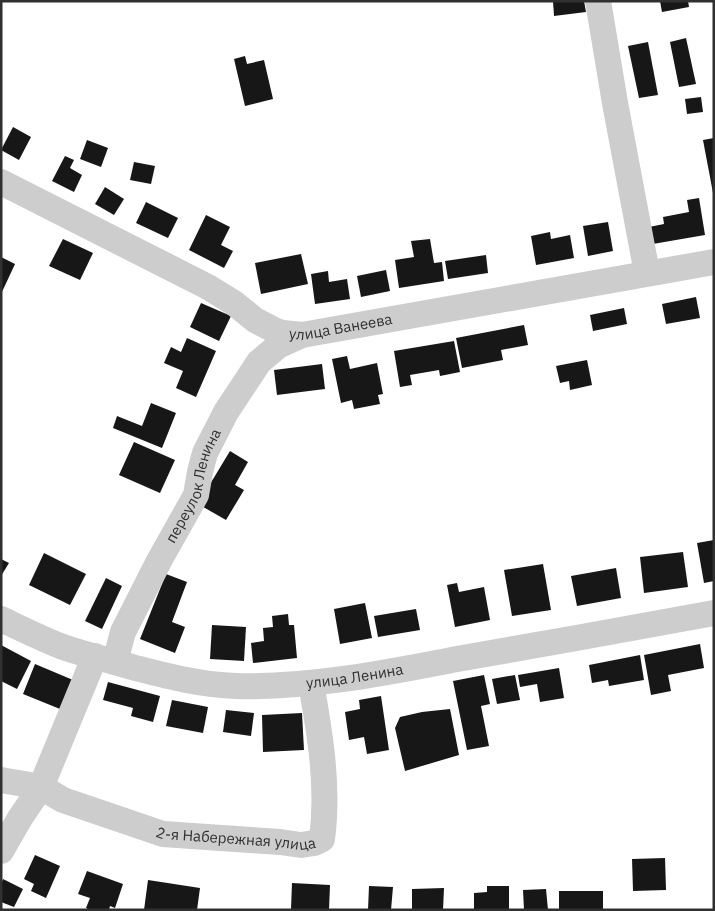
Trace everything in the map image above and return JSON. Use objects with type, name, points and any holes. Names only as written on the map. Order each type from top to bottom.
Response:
[{"type":"street","points":[[598,1],[647,273]]},
{"type":"street","name":"улица Ванеева","points":[[1,182],[208,287],[234,303],[255,320],[284,333],[302,335],[714,262]]},
{"type":"street","points":[[255,320],[264,334],[264,350],[259,362]]},
{"type":"street","name":"переулок Ленина","points":[[1,851],[20,818],[41,788],[105,659],[123,632],[159,560],[196,495],[206,453],[226,412],[259,362],[278,346],[302,335]]},
{"type":"street","name":"улица Ленина","points":[[1,619],[64,647],[174,678],[205,684],[273,686],[391,672],[714,613]]},
{"type":"street","name":"2-я Набережная улица","points":[[1,780],[41,788],[63,800],[164,834],[301,845],[314,844],[322,839],[325,781],[311,683]]},
{"type":"building","points":[[553,1],[584,1],[586,12],[554,16]]},
{"type":"building","points":[[660,1],[688,1],[689,7],[662,12]]},
{"type":"building","points":[[686,38],[696,84],[679,87],[670,42]]},
{"type":"building","points":[[648,42],[658,95],[639,98],[628,46]]},
{"type":"building","points":[[245,56],[247,64],[264,60],[273,99],[245,106],[234,59]]},
{"type":"building","points":[[701,97],[703,112],[687,114],[685,99]]},
{"type":"building","points":[[13,127],[31,137],[19,160],[1,150]]},
{"type":"building","points":[[714,138],[714,193],[713,193],[703,140]]},
{"type":"building","points":[[87,140],[108,148],[101,167],[80,159]]},
{"type":"building","points":[[65,156],[74,160],[70,168],[82,175],[74,192],[52,181]]},
{"type":"building","points":[[134,162],[155,166],[151,184],[130,180]]},
{"type":"building","points":[[105,187],[124,199],[114,215],[95,204]]},
{"type":"building","points":[[699,198],[705,235],[647,245],[644,228],[664,224],[663,217],[689,212],[687,200]]},
{"type":"building","points":[[146,202],[178,218],[168,238],[136,223]]},
{"type":"building","points":[[206,215],[230,227],[221,245],[233,251],[224,268],[189,250]]},
{"type":"building","points":[[608,222],[613,251],[588,256],[583,226]]},
{"type":"building","points":[[550,232],[551,239],[570,235],[574,258],[536,265],[531,236]]},
{"type":"building","points":[[63,239],[93,253],[80,280],[49,266]]},
{"type":"building","points":[[430,239],[434,263],[442,262],[444,281],[399,288],[395,260],[414,257],[411,241]]},
{"type":"building","points":[[301,254],[308,284],[261,294],[255,263]]},
{"type":"building","points":[[486,255],[488,273],[448,279],[445,261]]},
{"type":"building","points":[[1,257],[15,264],[1,294]]},
{"type":"building","points":[[386,270],[390,291],[361,297],[357,276]]},
{"type":"building","points":[[328,271],[329,282],[347,279],[350,299],[315,304],[311,274]]},
{"type":"building","points":[[696,297],[700,318],[666,324],[662,304]]},
{"type":"building","points":[[201,303],[231,316],[219,341],[190,327]]},
{"type":"building","points":[[624,308],[627,324],[593,331],[590,315]]},
{"type":"building","points":[[524,325],[528,345],[501,350],[503,360],[462,368],[456,338]]},
{"type":"building","points":[[187,338],[216,351],[196,397],[176,388],[183,371],[164,363],[171,347],[181,352]]},
{"type":"building","points":[[454,341],[460,372],[440,376],[439,370],[410,375],[412,385],[400,387],[394,351]]},
{"type":"building","points":[[347,356],[350,369],[377,363],[383,394],[378,395],[380,404],[354,409],[352,400],[341,403],[332,359]]},
{"type":"building","points":[[587,360],[592,385],[570,390],[569,381],[560,383],[556,366]]},
{"type":"building","points":[[322,364],[325,389],[277,395],[274,370]]},
{"type":"building","points":[[151,403],[176,413],[162,448],[113,428],[117,416],[142,426]]},
{"type":"building","points":[[134,442],[175,460],[160,493],[119,475]]},
{"type":"building","points":[[230,451],[248,462],[235,485],[244,490],[226,520],[198,504]]},
{"type":"building","points":[[714,540],[714,581],[704,583],[697,543]]},
{"type":"building","points":[[683,552],[688,587],[644,593],[640,557]]},
{"type":"building","points":[[44,553],[86,574],[70,605],[29,585]]},
{"type":"building","points":[[1,559],[9,563],[1,576]]},
{"type":"building","points":[[543,564],[551,610],[512,616],[504,570]]},
{"type":"building","points":[[616,568],[621,598],[577,606],[571,576]]},
{"type":"building","points":[[166,574],[187,582],[172,622],[185,627],[175,653],[140,639]]},
{"type":"building","points":[[106,578],[122,586],[102,629],[85,621]]},
{"type":"building","points":[[457,583],[459,592],[484,587],[490,620],[455,627],[447,585]]},
{"type":"building","points":[[365,603],[372,638],[340,644],[334,609]]},
{"type":"building","points":[[416,609],[420,630],[378,637],[374,616]]},
{"type":"building","points":[[288,614],[289,625],[294,625],[297,658],[253,663],[251,643],[264,641],[263,628],[273,627],[272,616]]},
{"type":"building","points":[[212,625],[246,627],[244,661],[210,659]]},
{"type":"building","points":[[700,644],[704,668],[668,675],[671,691],[651,695],[644,655]]},
{"type":"building","points":[[1,645],[31,661],[17,689],[1,681]]},
{"type":"building","points":[[640,655],[644,680],[609,686],[608,680],[592,683],[589,665]]},
{"type":"building","points":[[35,664],[73,680],[60,709],[23,694]]},
{"type":"building","points":[[559,668],[564,698],[540,702],[537,684],[520,687],[518,675]]},
{"type":"building","points":[[484,675],[490,704],[481,706],[489,746],[467,750],[453,681]]},
{"type":"building","points":[[515,675],[520,700],[497,704],[492,679]]},
{"type":"building","points":[[108,682],[160,696],[153,722],[131,716],[133,708],[103,700]]},
{"type":"building","points":[[381,696],[389,750],[367,754],[364,737],[349,740],[345,712],[360,709],[359,700]]},
{"type":"building","points":[[172,700],[208,707],[203,733],[166,726]]},
{"type":"building","points":[[450,709],[459,755],[405,771],[395,728],[400,717]]},
{"type":"building","points":[[226,710],[254,713],[251,736],[223,732]]},
{"type":"building","points":[[302,713],[304,750],[263,752],[262,715]]},
{"type":"building","points":[[35,855],[60,866],[46,898],[31,891],[34,884],[24,879]]},
{"type":"building","points":[[665,858],[666,890],[633,891],[632,859]]},
{"type":"building","points":[[87,871],[123,884],[115,908],[110,906],[109,910],[90,910],[86,908],[90,898],[78,894]]},
{"type":"building","points":[[3,879],[23,889],[14,907],[1,902],[1,884]]},
{"type":"building","points":[[148,880],[200,888],[197,910],[144,910]]},
{"type":"building","points":[[292,883],[330,885],[329,910],[291,909]]},
{"type":"building","points":[[369,886],[393,887],[391,910],[368,910]]},
{"type":"building","points":[[487,886],[509,886],[509,910],[474,910],[474,893],[487,892]]},
{"type":"building","points":[[444,888],[443,910],[412,910],[412,889]]},
{"type":"building","points":[[546,889],[548,910],[524,910],[523,890]]},
{"type":"building","points":[[559,891],[603,891],[603,910],[559,910]]}]
